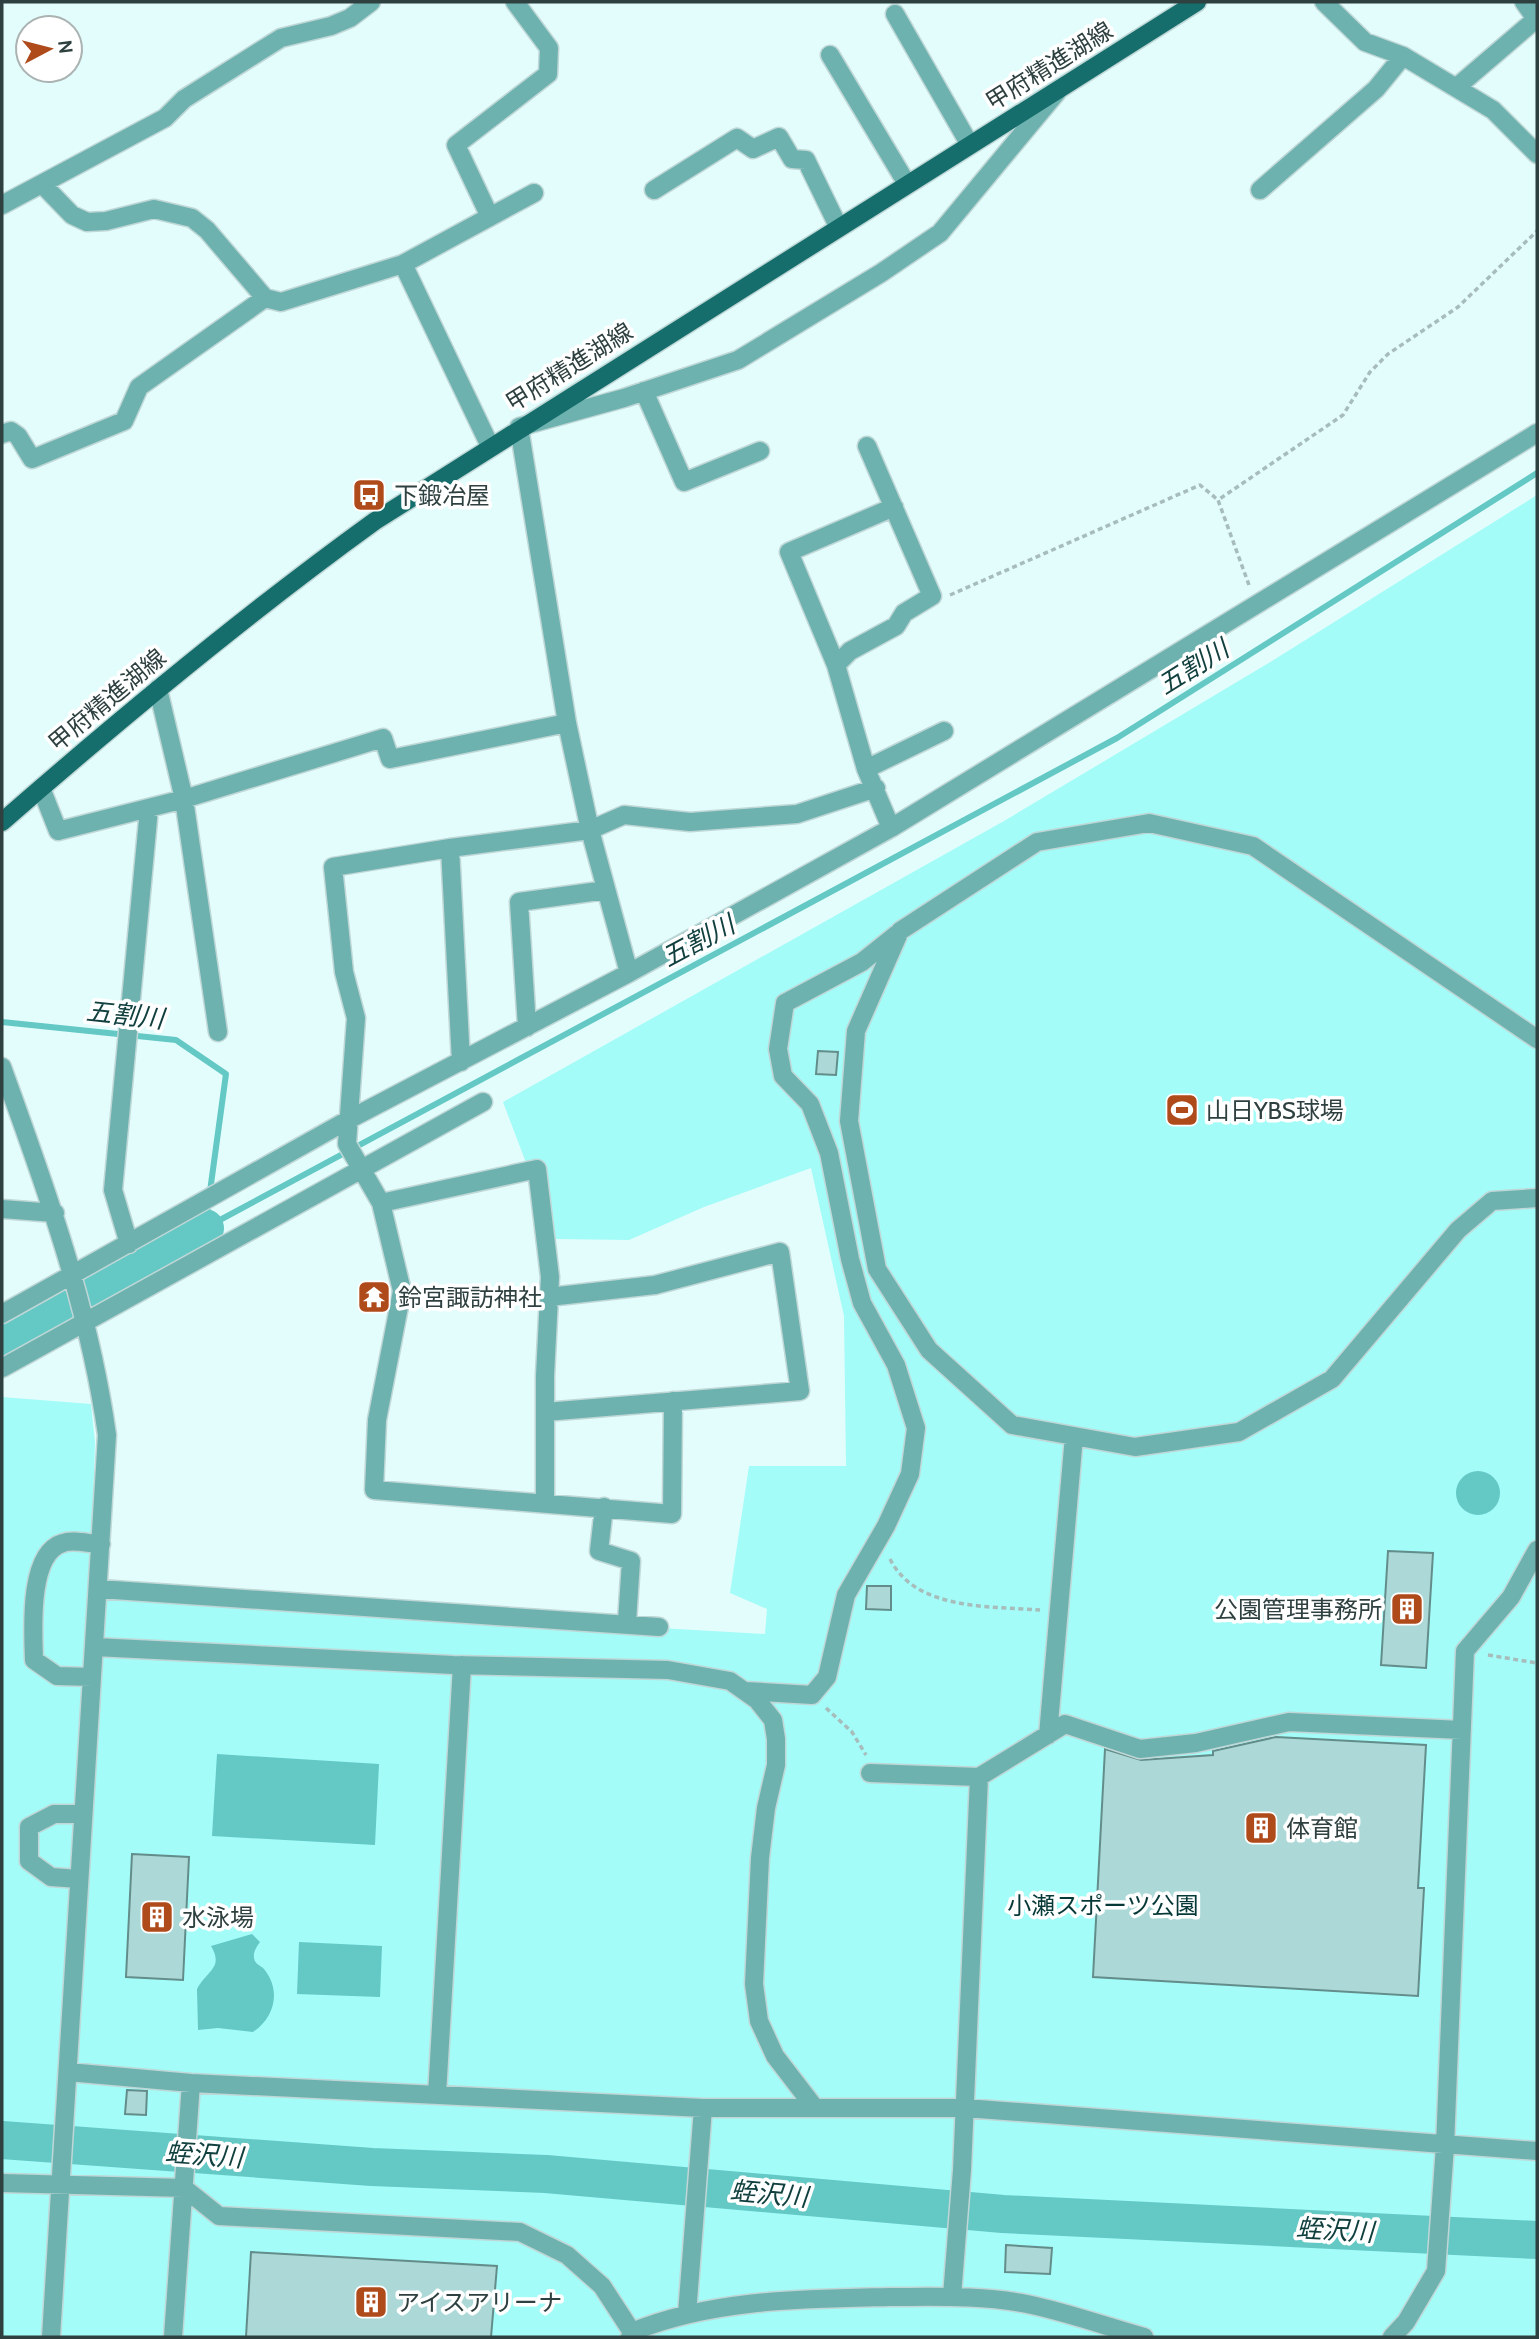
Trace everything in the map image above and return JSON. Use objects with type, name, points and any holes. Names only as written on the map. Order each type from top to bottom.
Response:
[{"type":"main road","name":"甲府精進湖線","points":[[2,822],[158,689],[297,577],[375,521],[519,427],[1197,2]]},
{"type":"street","points":[[2,205],[43,186],[165,118],[184,99],[281,38],[331,26],[350,18],[371,2]]},
{"type":"street","points":[[490,217],[456,145],[548,74],[549,48],[515,2]]},
{"type":"street","points":[[1324,2],[1365,42],[1403,56],[1458,86],[1493,110],[1537,154]]},
{"type":"street","points":[[1458,86],[1536,19],[1524,2]]},
{"type":"street","points":[[895,14],[970,145]]},
{"type":"street","points":[[830,55],[906,184]]},
{"type":"street","points":[[1260,190],[1376,89],[1403,56]]},
{"type":"street","points":[[629,973],[590,830],[566,723],[519,427],[644,391],[738,360],[881,273],[940,233],[1061,87]]},
{"type":"street","points":[[653,190],[737,138],[753,149],[779,137],[792,159],[806,160],[838,226]]},
{"type":"street","points":[[43,186],[72,215],[87,222],[106,221],[154,209],[192,218],[207,230],[264,298],[281,302],[403,264],[534,192]]},
{"type":"street","points":[[403,264],[490,446]]},
{"type":"street","points":[[2,434],[11,431],[18,436],[32,458],[124,421],[139,387],[264,298]]},
{"type":"street","points":[[644,391],[684,482],[760,451]]},
{"type":"street","points":[[2,1314],[74,1279],[129,1244],[348,1120],[629,973],[891,828],[1537,433]]},
{"type":"street","points":[[836,665],[850,651],[896,626],[904,613],[932,596],[867,446]]},
{"type":"street","points":[[891,828],[866,769],[836,665],[789,552],[894,507]]},
{"type":"street","points":[[158,689],[184,799],[218,1032]]},
{"type":"street","points":[[41,788],[58,831],[184,799],[383,738],[390,759],[566,723]]},
{"type":"street","points":[[866,769],[944,731]]},
{"type":"street","points":[[673,1401],[672,1514],[374,1490],[377,1420],[402,1291],[381,1203],[347,1144],[356,1018],[344,972],[332,867],[590,830],[624,815],[690,822],[797,814],[876,788]]},
{"type":"street","points":[[129,1244],[113,1190],[149,809]]},
{"type":"street","points":[[745,1691],[812,1695],[827,1677],[846,1595],[886,1526],[909,1474],[916,1428],[896,1365],[862,1303],[829,1153],[810,1104],[783,1076],[778,1049],[785,1003],[863,962],[900,932],[1037,842],[1149,823],[1253,846],[1537,1039]]},
{"type":"street","points":[[450,848],[461,1062]]},
{"type":"street","points":[[527,1027],[519,902],[606,890]]},
{"type":"street","points":[[900,932],[856,1031],[849,1121],[877,1269],[929,1350],[1012,1425],[1135,1447],[1239,1432],[1332,1379],[1458,1230],[1492,1201],[1537,1198]]},
{"type":"street","points":[[2,1067],[55,1213],[85,1316],[107,1435],[51,2337]]},
{"type":"street","points":[[2,1368],[85,1316],[359,1166],[483,1102]]},
{"type":"street","points":[[381,1203],[537,1169],[550,1277],[545,1502]]},
{"type":"street","points":[[2,1209],[55,1213]]},
{"type":"street","points":[[545,1412],[800,1391],[780,1252],[655,1285],[549,1297]]},
{"type":"street","points":[[1048,1735],[1074,1436]]},
{"type":"street","points":[[604,1507],[599,1551],[631,1561],[627,1622]]},
{"type":"street","points":[[92,1677],[57,1676],[34,1660],[38,1567],[48,1551],[63,1542],[102,1544]]},
{"type":"street","points":[[1392,2337],[1406,2322],[1436,2271],[1445,2146],[1465,1651],[1511,1597],[1537,1550]]},
{"type":"street","points":[[99,1589],[627,1622],[659,1627]]},
{"type":"street","points":[[95,1647],[462,1665],[668,1670],[730,1681],[757,1700],[773,1720],[776,1739],[776,1765],[766,1808],[760,1858],[754,1984],[759,2021],[775,2056],[815,2108]]},
{"type":"street","points":[[437,2095],[462,1665]]},
{"type":"street","points":[[870,1773],[979,1777],[1065,1724],[1140,1749],[1196,1743],[1289,1721],[1462,1730]]},
{"type":"street","points":[[951,2296],[962,2170],[979,1777]]},
{"type":"street","points":[[79,1879],[51,1877],[29,1861],[29,1827],[54,1814],[82,1814]]},
{"type":"street","points":[[68,2072],[191,2082],[703,2108],[965,2108],[1537,2151]]},
{"type":"street","points":[[173,2337],[191,2082]]},
{"type":"street","points":[[687,2314],[692,2218],[703,2108]]},
{"type":"street","points":[[2,2183],[61,2179],[184,2188],[219,2216],[520,2232],[567,2255],[602,2286],[631,2335],[669,2317],[810,2298],[951,2296],[1026,2304],[1144,2337]]},
{"type":"path","points":[[1218,500],[1343,415],[1370,372],[1388,354],[1458,307],[1537,232]]},
{"type":"path","points":[[932,596],[945,597],[1200,485],[1218,500],[1256,604]]},
{"type":"path","points":[[886,1526],[885,1549],[896,1571],[923,1593],[969,1604],[1059,1612]]},
{"type":"path","points":[[1465,1651],[1537,1663]]},
{"type":"path","points":[[812,1695],[852,1732],[864,1751],[870,1773]]},
{"type":"green space","name":"小瀬スポーツ公園","points":[[1537,495],[1537,2337],[2,2337],[2,1397],[91,1404],[95,1442],[90,1595],[765,1634],[767,1609],[730,1593],[749,1466],[846,1466],[844,1316],[811,1168],[704,1207],[629,1240],[555,1239],[503,1102],[1004,821],[1272,661]]},
{"type":"shaded area","points":[[1478,1471],[1487,1472],[1494,1477],[1499,1484],[1499,1502],[1494,1509],[1487,1514],[1478,1515],[1469,1514],[1462,1509],[1457,1502],[1456,1493],[1457,1484],[1462,1477],[1469,1472]]},
{"type":"shaded area","points":[[217,1754],[379,1764],[375,1845],[212,1836]]},
{"type":"shaded area","points":[[252,1934],[260,1942],[254,1953],[255,1961],[270,1977],[273,1986],[270,2012],[253,2032],[218,2028],[198,2030],[197,1989],[215,1964],[215,1953],[211,1946]]},
{"type":"shaded area","points":[[299,1942],[382,1946],[380,1997],[297,1994]]},
{"type":"building","points":[[818,1051],[838,1052],[836,1075],[816,1074]]},
{"type":"building","name":"公園管理事務所","points":[[1388,1551],[1433,1553],[1426,1668],[1381,1665]]},
{"type":"building","points":[[867,1586],[891,1586],[891,1610],[866,1609]]},
{"type":"building","name":"体育館","points":[[1276,1737],[1426,1745],[1418,1888],[1424,1888],[1418,1996],[1093,1977],[1105,1749],[1141,1760],[1213,1755],[1213,1751]]},
{"type":"building","name":"水泳場","points":[[132,1854],[189,1857],[183,1980],[126,1977]]},
{"type":"building","points":[[127,2090],[147,2091],[146,2115],[125,2114]]},
{"type":"building","points":[[1006,2245],[1052,2248],[1050,2274],[1005,2272]]},
{"type":"building","name":"アイスアリーナ","points":[[251,2252],[497,2266],[491,2337],[246,2337]]},
{"type":"waterway","name":"五割川","points":[[2,1022],[176,1040],[226,1074],[205,1228],[1117,738],[1537,473]]},
{"type":"waterway","points":[[2,1342],[205,1228]]},
{"type":"waterway","name":"蛭沢川","points":[[2,2140],[372,2167],[546,2174],[1003,2214],[1537,2240]]},
{"type":"place","name":"下鍛冶屋","points":[[369,495]]},
{"type":"place","name":"山日YBS球場","points":[[1182,1110]]},
{"type":"place","name":"鈴宮諏訪神社","points":[[374,1297]]},
{"type":"place","name":"公園管理事務所","points":[[1407,1609]]},
{"type":"place","name":"体育館","points":[[1261,1828]]},
{"type":"place","name":"水泳場","points":[[157,1917]]},
{"type":"place","name":"アイスアリーナ","points":[[371,2302]]}]
